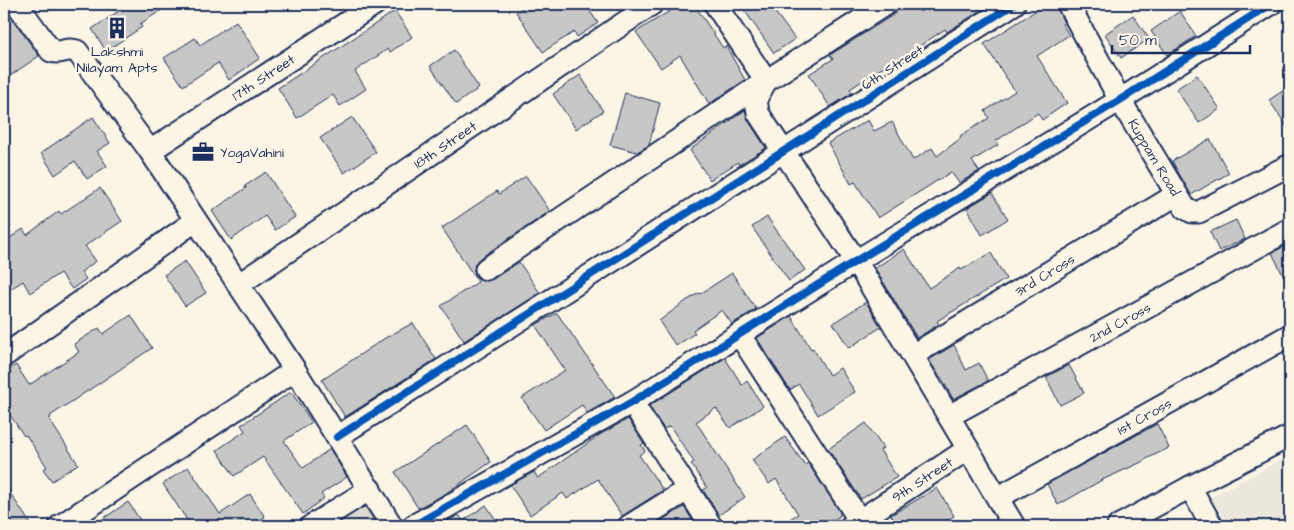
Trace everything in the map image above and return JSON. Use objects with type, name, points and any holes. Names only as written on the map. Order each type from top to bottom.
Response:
[{"type":"street","points":[[17,4],[51,50],[56,53],[69,49],[77,51],[150,151],[295,370],[392,526]]},
{"type":"street","name":"17th Street","points":[[150,151],[375,4]]},
{"type":"street","name":"18th Street","points":[[238,285],[652,4]]},
{"type":"street","points":[[715,4],[766,81]]},
{"type":"street","points":[[486,269],[766,81],[886,4]]},
{"type":"street","name":"6th Street","points":[[338,437],[1014,4]]},
{"type":"street","name":"Kuppam Road","points":[[1068,4],[1120,100],[1185,208],[1192,212],[1199,212],[1290,165]]},
{"type":"street","points":[[414,526],[632,402],[738,334],[1120,100],[1271,4]]},
{"type":"street","points":[[766,81],[756,98],[758,113],[856,261],[1014,526]]},
{"type":"street","name":"3rd Cross","points":[[913,355],[1176,194]]},
{"type":"street","points":[[4,356],[196,221]]},
{"type":"street","name":"2nd Cross","points":[[949,416],[1290,230]]},
{"type":"street","points":[[738,334],[855,523]]},
{"type":"street","name":"1st Cross","points":[[999,498],[1290,335]]},
{"type":"street","points":[[60,526],[295,370]]},
{"type":"street","points":[[632,402],[686,490],[711,526]]},
{"type":"street","points":[[1118,526],[1290,436]]},
{"type":"street","name":"9th Street","points":[[855,523],[968,449]]},
{"type":"street","points":[[1190,487],[1212,526]]},
{"type":"street","points":[[310,526],[370,489]]},
{"type":"street","points":[[629,526],[686,490]]},
{"type":"shaded area","points":[[1290,455],[1290,526],[1228,526],[1211,497]]},
{"type":"shaded area","points":[[360,499],[377,526],[319,526]]},
{"type":"building","points":[[4,4],[39,56],[4,80]]},
{"type":"building","name":"Lakshmi Nilayam Apts","points":[[129,4],[171,4],[140,24],[142,27],[106,51],[92,29]]},
{"type":"building","points":[[529,4],[585,4],[598,23],[577,37],[574,32],[543,52],[516,12]]},
{"type":"building","points":[[681,4],[694,4],[723,48],[726,46],[745,80],[709,104],[680,55],[661,68],[636,32]]},
{"type":"building","points":[[740,4],[769,4],[795,39],[774,53]]},
{"type":"building","points":[[906,4],[914,4],[920,12],[933,4],[991,4],[947,32],[945,29],[887,68],[885,66],[850,89],[852,93],[830,107],[809,74],[833,59],[830,55],[893,15]]},
{"type":"building","points":[[1046,4],[1056,4],[1064,23],[1062,24],[1069,35],[1037,56],[1067,103],[1042,120],[1038,113],[996,141],[998,145],[972,161],[979,171],[959,183],[951,172],[878,218],[855,182],[851,184],[828,143],[868,120],[874,131],[892,122],[913,160],[932,148],[937,156],[961,138],[960,136],[989,118],[985,111],[1015,91],[984,44]]},
{"type":"building","points":[[395,11],[412,37],[390,52],[388,49],[355,71],[366,89],[340,106],[333,95],[297,118],[278,88]]},
{"type":"building","points":[[1180,11],[1196,36],[1167,55],[1151,31]]},
{"type":"building","points":[[1133,15],[1149,39],[1121,58],[1105,34]]},
{"type":"building","points":[[236,21],[260,58],[229,80],[218,63],[183,86],[164,58],[195,38],[200,45]]},
{"type":"building","points":[[454,50],[479,88],[456,104],[430,66]]},
{"type":"building","points":[[580,75],[603,111],[576,129],[553,94]]},
{"type":"building","points":[[1197,75],[1220,109],[1199,123],[1176,89]]},
{"type":"building","points":[[1290,86],[1290,131],[1269,100]]},
{"type":"building","points":[[625,93],[660,103],[649,145],[637,152],[610,145]]},
{"type":"building","points":[[745,110],[748,120],[766,148],[739,165],[738,162],[710,180],[690,150]]},
{"type":"building","points":[[93,117],[110,143],[97,151],[107,166],[87,179],[75,161],[55,175],[41,153]]},
{"type":"building","points":[[352,117],[376,152],[344,173],[320,138]]},
{"type":"building","points":[[1210,139],[1229,173],[1191,195],[1172,161]]},
{"type":"building","points":[[266,172],[295,217],[275,230],[265,216],[231,240],[212,211]]},
{"type":"building","points":[[526,176],[550,211],[479,259],[475,264],[474,270],[475,276],[480,280],[487,281],[519,262],[540,293],[464,341],[441,306],[478,282],[442,228],[497,191],[499,194]]},
{"type":"building","points":[[100,188],[122,221],[85,246],[96,261],[81,272],[86,279],[72,289],[60,273],[30,293],[23,281],[4,293],[4,242],[23,229],[27,235],[59,211],[61,214]]},
{"type":"building","points":[[992,193],[1008,219],[982,235],[967,208]]},
{"type":"building","points":[[767,217],[805,270],[789,281],[752,227]]},
{"type":"building","points":[[1236,220],[1245,239],[1219,251],[1210,232]]},
{"type":"building","points":[[1290,243],[1290,289],[1272,253]]},
{"type":"building","points":[[904,249],[929,288],[960,268],[961,270],[991,253],[1006,279],[937,321],[939,324],[917,338],[875,268]]},
{"type":"building","points":[[185,261],[206,293],[185,306],[164,275]]},
{"type":"building","points":[[732,273],[756,309],[732,324],[722,310],[693,330],[695,333],[676,346],[659,321],[686,301]]},
{"type":"building","points":[[866,302],[881,327],[849,348],[833,323]]},
{"type":"building","points":[[557,313],[615,397],[587,413],[582,405],[544,430],[522,398],[565,370],[535,325]]},
{"type":"building","points":[[131,315],[152,348],[50,416],[51,418],[49,419],[78,464],[52,481],[43,469],[47,467],[4,406],[4,373],[16,365],[29,385],[79,352],[74,344],[99,328],[103,334]]},
{"type":"building","points":[[791,316],[829,375],[840,368],[855,392],[818,415],[799,384],[790,390],[757,338]]},
{"type":"building","points":[[413,323],[436,359],[345,417],[322,380],[385,338]]},
{"type":"building","points":[[954,345],[966,370],[979,363],[988,381],[953,399],[929,360]]},
{"type":"building","points":[[725,358],[742,385],[747,381],[763,406],[730,428],[716,408],[696,422],[745,497],[719,515],[703,490],[707,488],[691,464],[694,462],[670,426],[664,429],[649,406]]},
{"type":"building","points":[[1069,365],[1084,393],[1060,405],[1046,377]]},
{"type":"building","points":[[291,392],[312,422],[284,441],[303,468],[330,449],[347,477],[321,494],[324,498],[303,514],[263,457],[234,476],[217,450],[245,431],[241,425]]},
{"type":"building","points":[[628,419],[644,443],[641,445],[645,451],[639,455],[663,490],[622,516],[598,479],[567,499],[563,493],[530,515],[510,485],[534,472],[538,478],[601,434]]},
{"type":"building","points":[[866,423],[883,448],[880,450],[897,477],[861,499],[828,449]]},
{"type":"building","points":[[1157,424],[1169,448],[1102,480],[1058,505],[1047,484]]},
{"type":"building","points":[[467,425],[491,462],[445,494],[418,508],[395,472]]},
{"type":"building","points":[[785,437],[805,465],[808,463],[840,512],[840,516],[823,526],[778,526],[798,514],[776,479],[769,484],[752,460]]},
{"type":"building","points":[[188,467],[220,514],[250,494],[265,517],[251,526],[191,526],[163,484]]},
{"type":"building","points":[[4,484],[32,526],[4,526]]},
{"type":"building","points":[[937,488],[954,516],[938,526],[897,526],[891,515]]},
{"type":"building","points":[[128,502],[144,526],[92,526]]},
{"type":"building","points":[[486,505],[500,526],[443,526],[442,524],[459,515],[463,521]]},
{"type":"building","points":[[684,507],[696,526],[652,526]]},
{"type":"cycle path","points":[[337,437],[1014,4]]},
{"type":"cycle path","points":[[413,526],[632,402],[856,261],[1120,100],[1271,4]]},
{"type":"place","name":"Lakshmi Nilayam Apts","points":[[117,28]]},
{"type":"place","name":"YogaVahini","points":[[203,152]]}]
